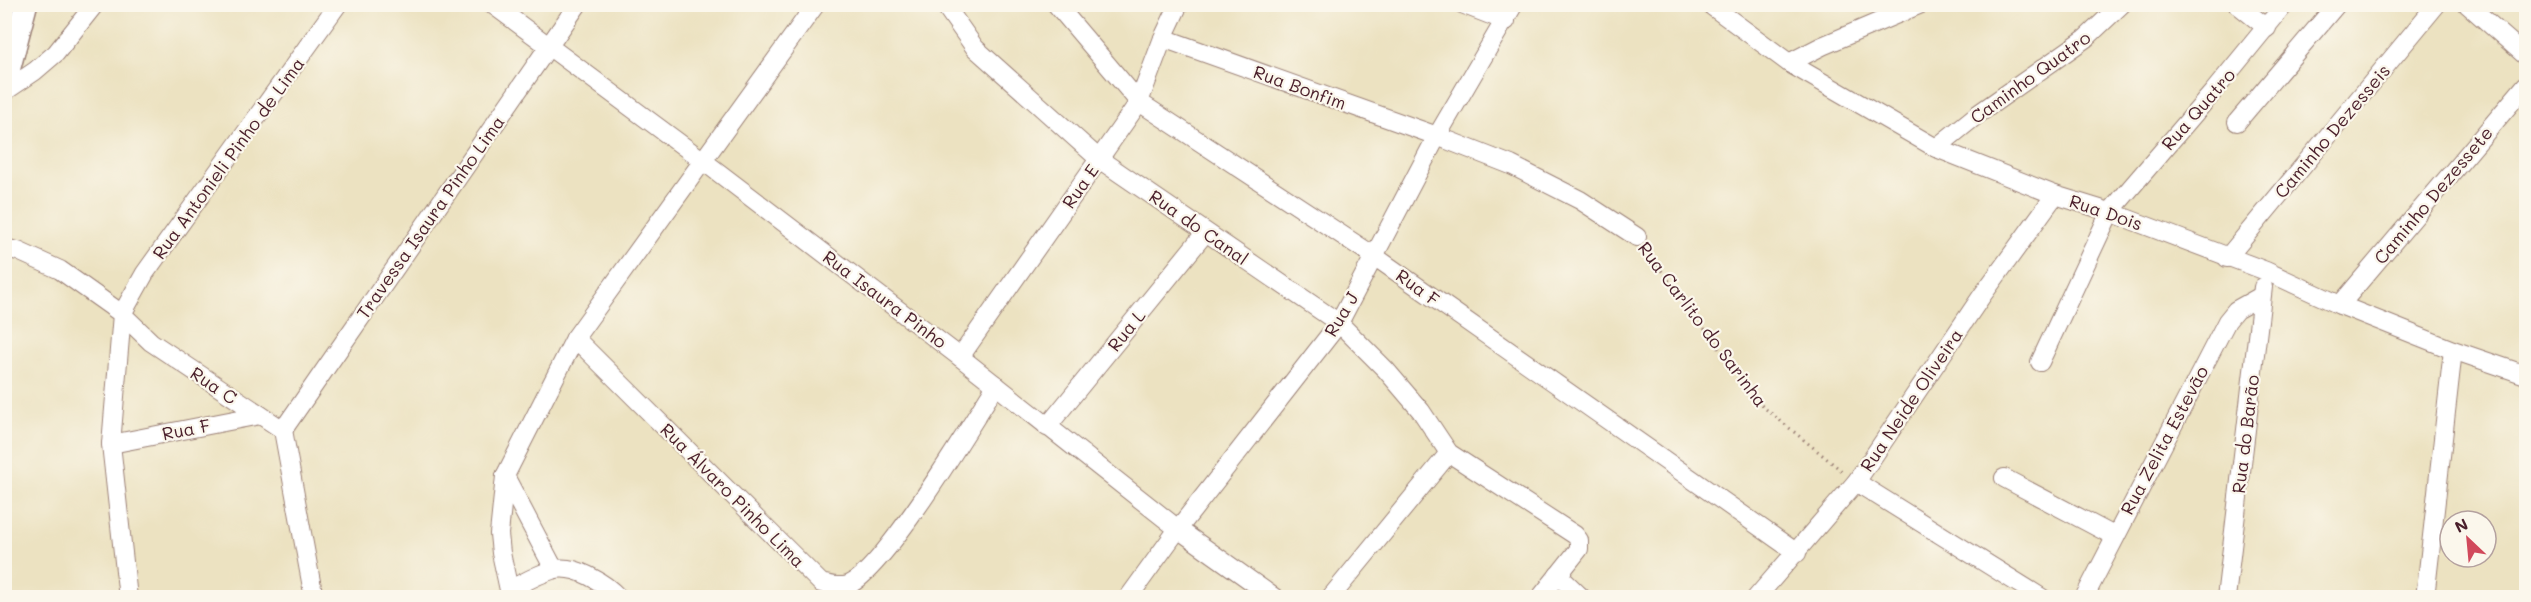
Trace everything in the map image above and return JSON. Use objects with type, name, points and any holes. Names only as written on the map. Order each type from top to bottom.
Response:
[{"type":"main road","points":[[4,90],[26,4]]},
{"type":"street","points":[[4,90],[35,71],[56,52],[95,4]]},
{"type":"street","name":"Rua Antonieli Pinho de Lima","points":[[122,314],[145,273],[338,4]]},
{"type":"street","name":"Rua Isaura Pinho","points":[[492,4],[702,160],[960,357],[1178,529],[1275,597]]},
{"type":"street","name":"Travessa Isaura Pinho Lima","points":[[283,430],[578,4]]},
{"type":"street","points":[[619,597],[597,580],[573,570],[554,569],[509,594],[499,534],[505,476],[575,338],[816,4]]},
{"type":"street","name":"Rua do Canal","points":[[944,4],[975,48],[1099,159],[1340,324],[1386,370],[1421,411],[1449,453]]},
{"type":"street","name":"Rua F","points":[[1056,4],[1139,102],[1374,255],[1797,553]]},
{"type":"street","name":"Rua E","points":[[960,357],[1139,102],[1163,38],[1179,4]]},
{"type":"street","points":[[1462,4],[1506,21]]},
{"type":"street","name":"Rua J","points":[[1128,597],[1178,529],[1340,324],[1437,136],[1514,4]]},
{"type":"street","name":"Rua Dois","points":[[1709,4],[1789,63],[1936,148],[2055,195],[2110,212],[2266,271],[2340,305],[2453,350],[2526,375]]},
{"type":"street","points":[[1789,63],[1822,46],[1921,4]]},
{"type":"street","name":"Caminho Quatro","points":[[1936,148],[1978,114],[2086,38],[2122,4]]},
{"type":"street","points":[[2237,4],[2267,28]]},
{"type":"street","name":"Rua Quatro","points":[[2040,362],[2110,212],[2285,4]]},
{"type":"street","points":[[2237,122],[2337,4]]},
{"type":"street","name":"Caminho Dezesseis","points":[[2227,258],[2437,4]]},
{"type":"street","points":[[2467,4],[2526,56]]},
{"type":"street","name":"Rua Bonfim","points":[[1163,38],[1437,136]]},
{"type":"street","name":"Caminho Dezessete","points":[[2340,305],[2526,85]]},
{"type":"street","name":"Rua Carlito do Sarinha","points":[[1437,136],[1511,165],[1580,201],[1637,237]]},
{"type":"street","name":"Rua Neide Oliveira","points":[[1756,597],[1797,553],[1856,483],[1981,297],[2055,195]]},
{"type":"street","name":"Rua L","points":[[1047,427],[1205,233]]},
{"type":"street","name":"Rua C","points":[[4,248],[18,251],[60,270],[122,314],[151,342],[283,430]]},
{"type":"street","name":"Rua do Barão","points":[[2226,597],[2261,296],[2266,271]]},
{"type":"street","name":"Rua Zelita Estevão","points":[[2084,597],[2227,321],[2241,306],[2261,296]]},
{"type":"street","points":[[122,314],[111,444],[128,597]]},
{"type":"street","name":"Rua Álvaro Pinho Lima","points":[[575,338],[821,583],[836,587],[848,585],[859,579],[883,554],[920,503],[996,385]]},
{"type":"street","points":[[2425,597],[2453,350]]},
{"type":"street","name":"Rua F","points":[[111,444],[260,415]]},
{"type":"street","points":[[283,430],[314,597]]},
{"type":"street","points":[[1330,597],[1449,453],[1575,535],[1580,544],[1540,597]]},
{"type":"street","points":[[505,476],[554,569]]},
{"type":"street","points":[[2004,478],[2114,536]]},
{"type":"street","points":[[1856,483],[2042,597]]},
{"type":"street","points":[[1558,575],[1582,597]]},
{"type":"path","name":"Rua Carlito do Sarinha","points":[[1637,237],[1761,405],[1856,483]]}]
